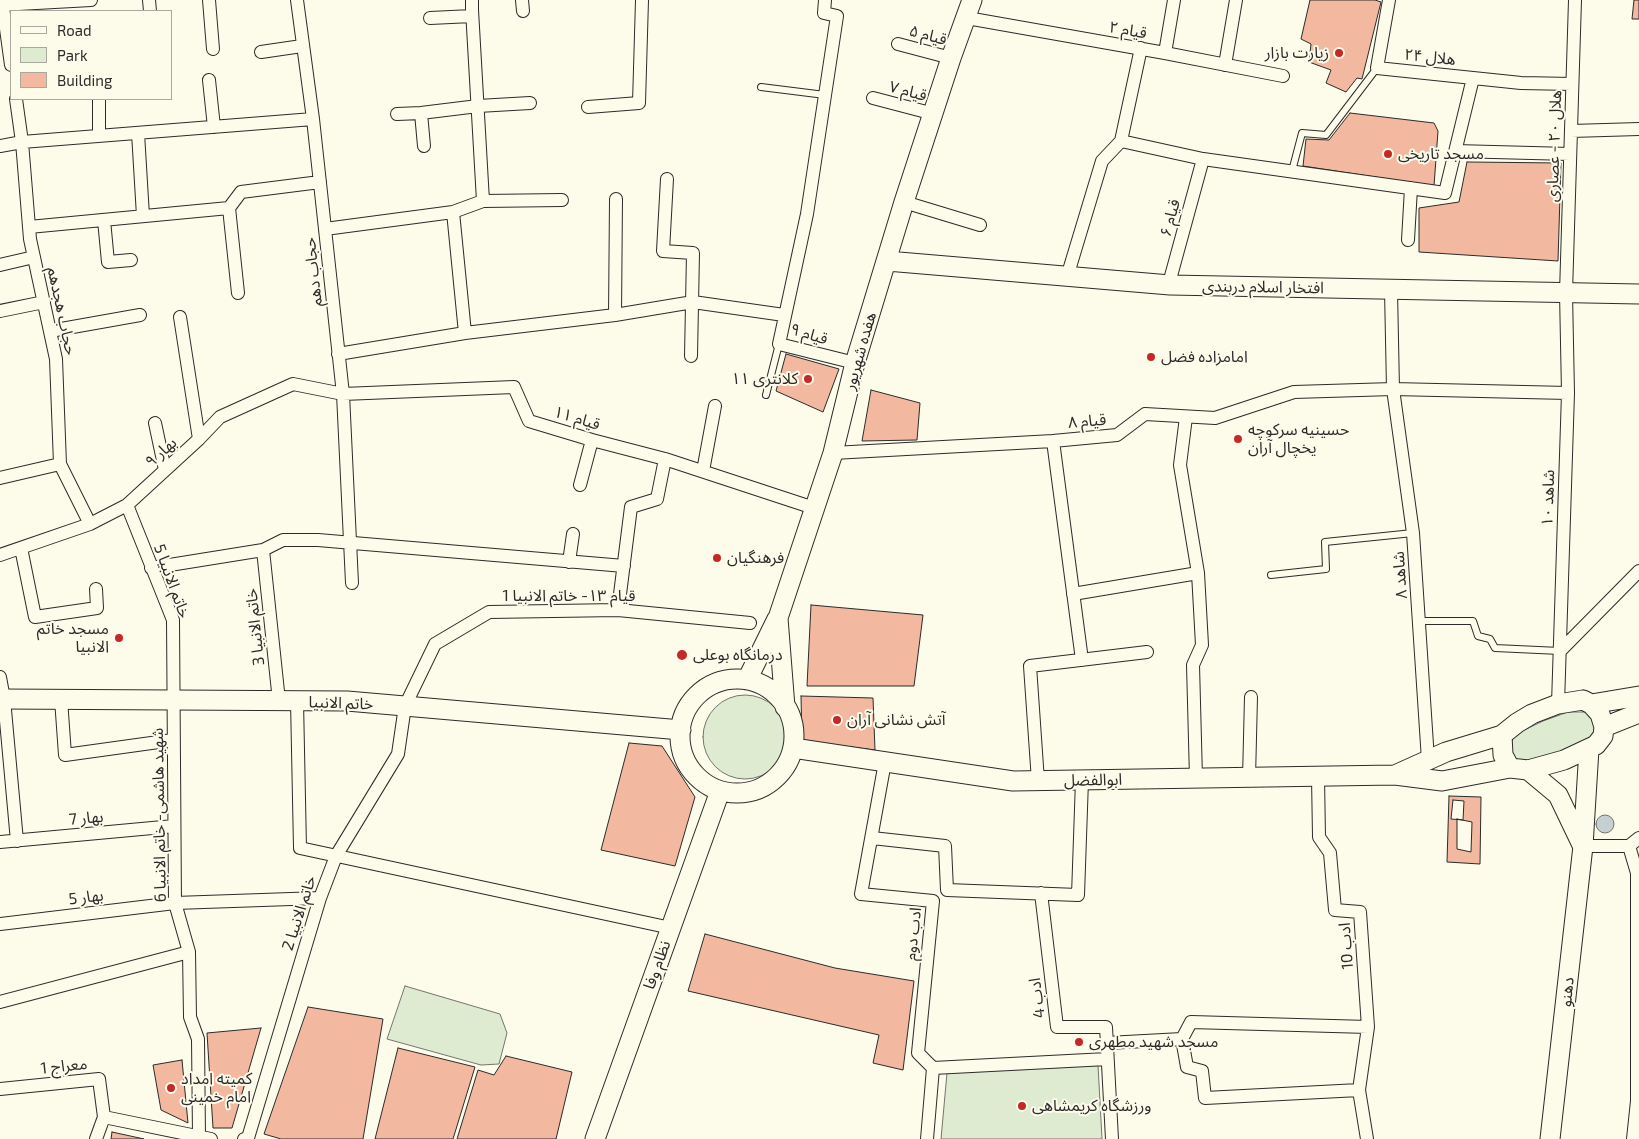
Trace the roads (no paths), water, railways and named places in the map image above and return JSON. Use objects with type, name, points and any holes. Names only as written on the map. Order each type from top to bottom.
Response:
[{"type":"street","points":[[10,58],[2,3],[91,0]]},
{"type":"street","points":[[209,0],[213,49]]},
{"type":"street","name":"حجاب دهم","points":[[297,0],[302,46],[314,119],[342,394],[352,583]]},
{"type":"street","points":[[588,107],[639,103],[642,0]]},
{"type":"street","name":"قیام ۹","points":[[825,0],[824,13],[837,16],[807,214],[779,344],[855,364]]},
{"type":"street","name":"هفده شهریور","points":[[785,707],[778,618],[833,453],[855,364],[904,202],[972,0]]},
{"type":"street","points":[[1165,53],[1174,0]]},
{"type":"street","points":[[1225,65],[1236,0]]},
{"type":"street","name":"هلال ۲۴","points":[[1389,0],[1377,68],[1473,78],[1446,193],[1411,188]]},
{"type":"street","name":"هلال ۲۰ - عصاری","points":[[1566,293],[1575,0]]},
{"type":"street","points":[[430,18],[472,16],[472,5]]},
{"type":"street","points":[[472,5],[483,201]]},
{"type":"street","name":"قیام ۲","points":[[966,18],[1141,48],[1283,76]]},
{"type":"street","name":"قیام ۵","points":[[898,44],[951,58]]},
{"type":"street","points":[[261,52],[302,46]]},
{"type":"street","points":[[1067,277],[1102,161],[1121,141],[1141,48]]},
{"type":"street","points":[[1473,78],[1521,83],[1572,84]]},
{"type":"street","points":[[209,80],[214,127]]},
{"type":"street","name":"قیام ۷","points":[[873,98],[934,114]]},
{"type":"street","name":"حجاب هجدهم","points":[[16,100],[22,142],[29,227],[56,359],[60,464],[90,524]]},
{"type":"street","points":[[98,100],[99,136]]},
{"type":"street","points":[[397,114],[530,103]]},
{"type":"street","points":[[421,113],[424,146]]},
{"type":"street","points":[[0,146],[22,142],[314,119]]},
{"type":"street","points":[[1571,131],[1639,129]]},
{"type":"street","points":[[138,133],[143,216]]},
{"type":"street","points":[[1121,141],[1203,159],[1411,188],[1408,240]]},
{"type":"street","points":[[1455,151],[1570,154]]},
{"type":"street","name":"قیام ۶","points":[[1170,285],[1203,159]]},
{"type":"street","points":[[667,179],[663,251],[693,253],[691,356]]},
{"type":"street","points":[[238,293],[229,208],[241,192],[320,182]]},
{"type":"street","points":[[325,229],[453,212],[483,201],[562,200]]},
{"type":"street","points":[[615,315],[616,200]]},
{"type":"street","points":[[904,202],[980,225]]},
{"type":"street","points":[[29,227],[229,208]]},
{"type":"street","points":[[453,212],[465,333]]},
{"type":"street","points":[[104,220],[108,262],[131,260]]},
{"type":"street","points":[[0,264],[34,257]]},
{"type":"street","name":"افتخار اسلام دربندی","points":[[887,261],[1170,285],[1639,294]]},
{"type":"street","name":"شاهد ۸","points":[[1391,290],[1393,389],[1413,533],[1428,760]]},
{"type":"street","name":"شاهد ۱۰","points":[[1558,704],[1568,393],[1566,293]]},
{"type":"street","points":[[0,311],[44,302]]},
{"type":"street","points":[[338,354],[465,333],[615,315],[692,302],[784,315]]},
{"type":"street","points":[[50,331],[140,315]]},
{"type":"street","points":[[180,317],[199,438]]},
{"type":"street","name":"بهار ۹","points":[[0,555],[90,524],[127,505],[220,417],[293,384],[342,394]]},
{"type":"street","name":"قیام ۱۱","points":[[342,394],[514,387],[530,420],[592,440],[665,459],[814,508]]},
{"type":"street","name":"قیام ۸","points":[[833,453],[1053,441],[1118,434],[1145,414],[1215,418],[1294,392],[1393,389],[1568,393]]},
{"type":"street","points":[[703,471],[715,406]]},
{"type":"street","points":[[1186,416],[1180,465],[1198,573],[1202,645],[1193,665],[1196,778]]},
{"type":"street","points":[[156,423],[165,470]]},
{"type":"street","points":[[580,485],[592,440]]},
{"type":"street","points":[[1053,441],[1082,660]]},
{"type":"street","points":[[618,610],[631,507],[657,499],[665,459]]},
{"type":"street","points":[[0,478],[60,464]]},
{"type":"street","name":"خاتم الانبیا 5","points":[[127,505],[173,620],[173,700]]},
{"type":"street","points":[[569,562],[573,534]]},
{"type":"street","points":[[151,568],[263,550],[283,540],[349,542],[624,566]]},
{"type":"street","points":[[21,548],[35,617],[97,608],[96,589]]},
{"type":"street","name":"خاتم الانبیا 3","points":[[263,550],[288,701],[300,848],[336,856]]},
{"type":"street","points":[[1560,651],[1639,571]]},
{"type":"street","points":[[1073,594],[1198,573]]},
{"type":"street","name":"قیام ۱۳- خاتم الانبیا 1","points":[[405,706],[435,644],[489,612],[618,610],[750,623]]},
{"type":"street","points":[[747,680],[778,618]]},
{"type":"street","points":[[1038,781],[1030,666],[1147,652]]},
{"type":"street","points":[[0,677],[16,841]]},
{"type":"street","points":[[728,680],[747,680],[764,686],[779,697],[785,707],[789,712],[794,730],[793,748],[786,766],[774,780],[757,790],[739,794],[720,791],[703,782],[690,767],[682,750],[681,730],[686,712],[696,697],[711,686],[728,680]]},
{"type":"street","points":[[1592,704],[1639,696]]},
{"type":"street","points":[[1249,778],[1251,697]]},
{"type":"street","name":"خاتم الانبیا","points":[[2,699],[347,701],[681,730]]},
{"type":"street","points":[[61,699],[65,755],[173,740]]},
{"type":"street","name":"شهید هاشمی- خاتم الانبیا 6","points":[[173,700],[175,903],[189,952],[190,1016],[198,1040],[205,1138]]},
{"type":"street","points":[[1395,775],[1446,752],[1502,734],[1517,723],[1558,704],[1583,700],[1592,704],[1600,714],[1604,727],[1603,736],[1596,745],[1589,749]]},
{"type":"street","name":"خاتم الانبیا 2","points":[[244,1139],[248,1138],[320,898],[336,856],[398,754],[405,706]]},
{"type":"street","points":[[1604,727],[1639,713]]},
{"type":"street","points":[[1502,734],[1503,755],[1519,769],[1558,795],[1583,846],[1634,842],[1637,873],[1636,1102],[1633,1139]]},
{"type":"street","name":"ابوالفضل","points":[[793,748],[1013,781],[1395,775],[1442,781],[1564,760],[1589,749]]},
{"type":"street","name":"دهنو","points":[[1550,1139],[1583,846],[1589,749]]},
{"type":"street","name":"ادب دوم","points":[[885,762],[861,894],[933,901],[918,1052],[933,1068]]},
{"type":"street","name":"ادب 10","points":[[1318,776],[1319,837],[1330,853],[1335,910],[1360,912],[1368,1028],[1359,1090],[1367,1139]]},
{"type":"street","points":[[933,901],[947,890],[1078,895],[1082,780]]},
{"type":"street","name":"نظام وفا","points":[[595,1139],[720,791]]},
{"type":"street","name":"بهار 7","points":[[0,842],[174,826]]},
{"type":"street","points":[[872,838],[946,846],[947,890]]},
{"type":"street","points":[[336,856],[671,928]]},
{"type":"street","name":"ادب 4","points":[[1041,893],[1057,1027],[1106,1026],[1112,1139]]},
{"type":"street","name":"بهار 5","points":[[0,924],[175,903],[320,898]]},
{"type":"street","points":[[0,1002],[189,952]]},
{"type":"street","points":[[1359,1090],[1205,1098],[1202,1071],[1187,1067],[1182,1040],[1191,1022],[1368,1028]]},
{"type":"street","points":[[1106,1043],[1182,1040]]},
{"type":"street","points":[[927,1139],[933,1068],[1107,1059]]},
{"type":"street","name":"معراج 1","points":[[0,1089],[99,1079],[104,1117],[96,1139]]},
{"type":"street","points":[[104,1117],[205,1138]]},
{"type":"lane","points":[[1292,171],[1302,133],[1326,134],[1377,68]]},
{"type":"lane","points":[[761,87],[825,95]]},
{"type":"lane","points":[[766,395],[779,344]]},
{"type":"lane","points":[[1271,575],[1326,569],[1325,542],[1413,533]]},
{"type":"lane","points":[[1419,621],[1473,621],[1478,636],[1490,640],[1494,648],[1560,651]]},
{"type":"place","name":"زیارت بازار","points":[[1339,53]]},
{"type":"place","name":"مسجد تاریخی","points":[[1388,154]]},
{"type":"place","name":"امامزاده فضل","points":[[1151,357]]},
{"type":"place","name":"کلانتری ۱۱","points":[[808,379]]},
{"type":"place","name":"حسینیه سرکوچه یخچال آران","points":[[1238,439]]},
{"type":"place","name":"فرهنگیان","points":[[717,558]]},
{"type":"place","name":"مسجد خاتم الانبیا","points":[[119,638]]},
{"type":"place","name":"درمانگاه بوعلی","points":[[682,655]]},
{"type":"place","name":"آتش نشانی آران","points":[[837,720]]},
{"type":"place","name":"مسجد شهید مطهری","points":[[1079,1042]]},
{"type":"place","name":"کمیته امداد امام خمینی","points":[[171,1088]]},
{"type":"place","name":"ورزشگاه کریمشاهی","points":[[1022,1106]]}]
